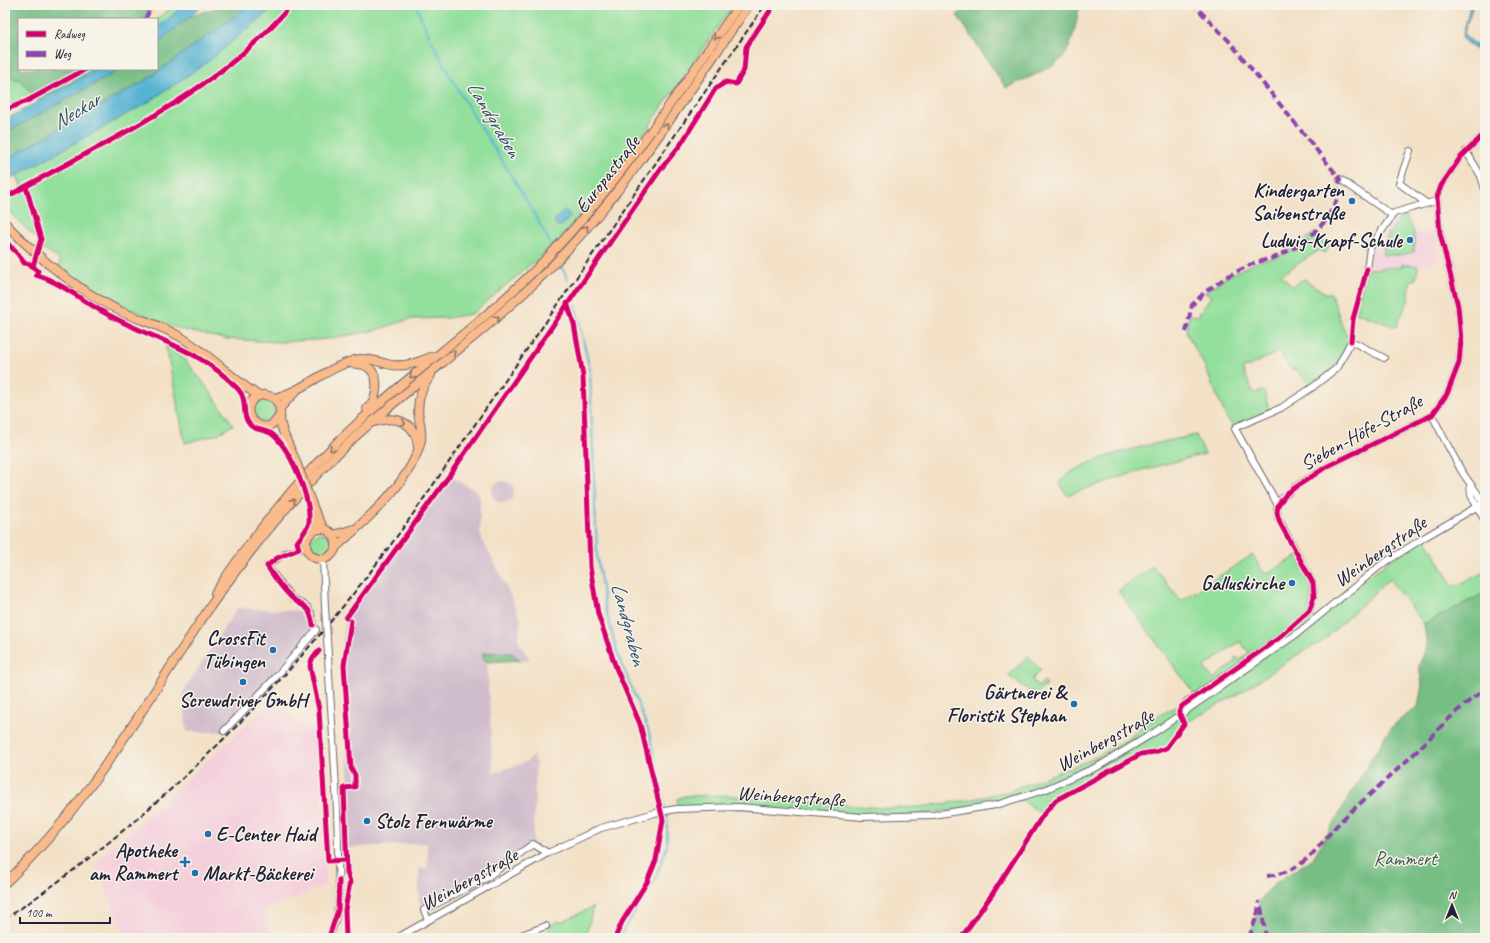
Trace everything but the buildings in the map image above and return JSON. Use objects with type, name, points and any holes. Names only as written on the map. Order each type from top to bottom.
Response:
[{"type":"main road","name":"Europastraße","points":[[359,421],[443,351],[529,276],[594,207],[624,168],[738,5]]},
{"type":"main road","name":"Europastraße","points":[[440,364],[511,305],[554,264],[598,215],[629,176],[749,5]]},
{"type":"main road","points":[[5,222],[47,263],[73,283],[120,311],[179,336],[211,358],[241,384],[259,396]]},
{"type":"main road","points":[[274,398],[299,388],[348,363],[362,359],[399,366],[423,360],[443,351]]},
{"type":"main road","points":[[5,883],[38,851],[81,800],[126,738],[197,626],[212,599],[258,531],[322,458],[359,421],[361,414],[371,404],[376,395],[377,384],[370,370],[364,366],[348,363]]},
{"type":"main road","points":[[197,626],[284,511],[371,422],[440,364]]},
{"type":"main road","points":[[360,526],[346,532],[333,535],[324,530],[314,531],[308,536],[306,547],[312,557],[323,559],[331,555],[336,547],[360,526],[373,514],[397,484],[418,449],[421,428],[419,400],[422,388],[440,364]]},
{"type":"main road","points":[[241,384],[250,403],[248,413],[252,421],[260,426],[268,426],[275,423],[280,412],[299,388]]},
{"type":"main road","points":[[250,403],[259,396],[267,395],[274,398],[280,412],[286,441],[295,459],[314,510],[314,531]]},
{"type":"main road","points":[[371,422],[384,418],[394,418],[410,426],[417,439],[418,449]]},
{"type":"main road","points":[[268,426],[275,430],[286,441]]},
{"type":"main road","points":[[314,510],[318,514],[324,530]]},
{"type":"main road","points":[[333,535],[336,547]]},
{"type":"street","points":[[1367,269],[1370,248],[1392,215],[1397,211],[1436,200],[1441,186],[1466,151],[1485,133]]},
{"type":"street","points":[[1410,151],[1399,183],[1426,203]]},
{"type":"street","points":[[1466,151],[1481,176],[1485,189]]},
{"type":"street","points":[[1340,179],[1392,215]]},
{"type":"street","name":"Sieben-Höfe-Straße","points":[[1278,504],[1287,493],[1326,467],[1432,415],[1443,400],[1459,363],[1462,348],[1459,314],[1440,233],[1436,200]]},
{"type":"street","points":[[1186,702],[1285,633],[1302,619],[1313,603],[1313,583],[1280,523],[1277,513],[1278,504],[1235,429],[1236,426],[1290,403],[1319,383],[1341,363],[1351,341],[1384,358]]},
{"type":"street","points":[[1432,415],[1470,484],[1475,487],[1482,504],[1485,521]]},
{"type":"street","name":"Weinbergstraße","points":[[397,938],[548,853],[601,828],[656,813],[676,810],[738,807],[863,817],[897,818],[933,816],[996,805],[1044,790],[1099,766],[1155,732],[1298,633],[1381,565],[1482,504]]},
{"type":"street","points":[[224,731],[291,660],[316,630],[313,625],[311,613],[307,608],[292,598],[267,566],[282,555],[306,547]]},
{"type":"street","points":[[323,559],[337,788],[339,880],[338,910],[329,938]]},
{"type":"street","points":[[428,920],[424,910],[486,878],[533,844],[548,853]]},
{"type":"street","points":[[513,938],[546,926]]},
{"type":"street","points":[[532,931],[532,938]]},
{"type":"shaded area","name":"Ludwig-Krapf-Schule","points":[[1404,211],[1415,233],[1435,231],[1440,262],[1418,266],[1402,264],[1402,267],[1369,269],[1372,248],[1380,249],[1385,241],[1386,230],[1397,214]]},
{"type":"shaded area","points":[[449,476],[478,492],[480,500],[480,532],[483,542],[501,575],[521,620],[518,641],[530,660],[487,662],[493,773],[526,762],[533,756],[536,763],[533,844],[486,878],[424,910],[419,901],[419,869],[428,868],[427,843],[346,848],[344,788],[349,789],[341,655],[346,618]]},
{"type":"shaded area","points":[[503,481],[511,484],[514,492],[511,500],[503,503],[495,500],[492,492],[495,484]]},
{"type":"shaded area","points":[[237,608],[300,611],[310,625],[308,636],[222,732],[187,732],[183,692]]},
{"type":"shaded area","points":[[272,702],[318,733],[326,885],[265,910],[270,938],[125,938],[95,863]]},
{"type":"green space","points":[[5,5],[154,5],[147,18],[18,18],[18,70],[94,70],[39,101],[20,80],[5,77]]},
{"type":"green space","points":[[174,5],[185,5],[158,27],[158,18]]},
{"type":"green space","points":[[225,5],[246,5],[235,16],[146,80],[5,160],[5,133],[119,70],[158,70],[158,42],[189,17]]},
{"type":"green space","points":[[276,5],[733,5],[629,155],[573,223],[556,243],[472,314],[447,318],[410,319],[376,330],[329,339],[280,342],[225,339],[179,329],[118,305],[74,280],[59,267],[60,260],[46,250],[42,250],[38,247],[38,240],[5,208],[5,201],[23,191],[17,175],[147,103],[209,61]]},
{"type":"green space","points":[[968,5],[1080,5],[1073,37],[1065,55],[1054,65],[1006,88],[957,15]]},
{"type":"green space","points":[[5,53],[20,70],[33,95],[5,107]]},
{"type":"green space","points":[[1402,215],[1405,215],[1414,232],[1414,252],[1400,255],[1383,255],[1386,239]]},
{"type":"green space","points":[[1314,233],[1330,247],[1324,253],[1319,250],[1281,275],[1292,286],[1304,279],[1325,293],[1331,293],[1343,328],[1351,341],[1345,356],[1313,387],[1296,370],[1290,369],[1279,352],[1242,369],[1254,393],[1264,391],[1270,413],[1235,429],[1226,417],[1205,367],[1186,332],[1189,315],[1198,316],[1211,296],[1205,292],[1228,276],[1254,263],[1276,257],[1296,247]]},
{"type":"green space","points":[[1402,264],[1418,266],[1416,279],[1410,281],[1409,299],[1396,327],[1355,312],[1367,269],[1402,267]]},
{"type":"green space","points":[[165,341],[193,370],[210,391],[233,425],[216,435],[185,443]]},
{"type":"green space","points":[[264,399],[272,402],[275,410],[272,418],[264,421],[256,418],[253,410],[256,402]]},
{"type":"green space","points":[[1196,435],[1205,454],[1139,471],[1067,495],[1060,484],[1068,475],[1082,466],[1101,459],[1144,446]]},
{"type":"green space","points":[[321,533],[329,536],[332,544],[329,552],[321,555],[313,552],[310,544],[313,536]]},
{"type":"green space","points":[[1425,537],[1453,587],[1485,572],[1485,593],[1424,624],[1389,579],[1322,642],[1303,651],[1238,694],[1184,724],[1166,748],[1155,752],[1141,754],[1056,800],[1043,815],[1019,798],[996,805],[897,817],[769,808],[678,809],[677,799],[684,796],[723,795],[883,808],[920,807],[969,800],[1009,791],[1090,760],[1128,739],[1148,721],[1196,696],[1118,591],[1153,566],[1181,601],[1252,555],[1265,574],[1298,556],[1313,583],[1309,611],[1316,618],[1359,582]],"holes":[[[1240,641],[1249,653],[1240,660],[1237,657],[1234,659],[1236,662],[1213,679],[1204,667]]]},
{"type":"green space","name":"Rammert","points":[[1485,593],[1485,938],[1249,938],[1258,912],[1259,901],[1274,884],[1313,858],[1387,733],[1398,721],[1418,707],[1422,685],[1419,665],[1427,647],[1424,624]]},
{"type":"green space","points":[[505,652],[513,654],[520,660],[487,662],[483,658],[483,653]]},
{"type":"green space","points":[[1028,657],[1041,670],[1032,679],[1038,687],[1044,681],[1047,684],[1036,695],[1008,676]]},
{"type":"green space","points":[[593,907],[586,936],[581,938],[547,938],[549,926]]},
{"type":"water","points":[[185,5],[204,5],[158,42],[158,27]]},
{"type":"water","points":[[246,5],[276,5],[209,61],[147,103],[5,182],[5,160],[146,80],[235,16]]},
{"type":"water","points":[[1470,5],[1473,5],[1464,34],[1485,54],[1485,58],[1462,38]]},
{"type":"water","points":[[94,70],[119,70],[5,133],[5,120]]},
{"type":"water","points":[[565,210],[571,216],[562,226],[557,226],[554,220]]},
{"type":"waterway","name":"Landgraben","points":[[416,5],[445,67],[535,215],[551,245]]},
{"type":"waterway","name":"Landgraben","points":[[561,265],[568,280]]},
{"type":"waterway","name":"Landgraben","points":[[575,304],[590,370],[597,556],[605,607],[617,652],[648,729],[667,820],[667,846],[654,882],[624,929],[620,938]]},
{"type":"railway","points":[[5,919],[64,877],[121,832],[175,785],[227,735],[277,683],[325,629],[413,514],[765,5]]},
{"type":"marked path","points":[[146,18],[153,5]]},
{"type":"marked path","points":[[1186,332],[1192,305],[1205,292],[1228,276],[1254,263],[1276,257],[1296,247],[1314,233],[1326,220],[1336,202],[1340,179],[1229,41],[1194,5]]},
{"type":"marked path","points":[[1267,876],[1281,873],[1303,862],[1320,846],[1345,817],[1408,760],[1466,703],[1485,690]]},
{"type":"marked path","points":[[1249,938],[1258,912],[1259,901]]},
{"type":"marked path","points":[[1261,907],[1266,938]]},
{"type":"cycle path","points":[[5,198],[119,136],[194,91],[229,65],[261,37],[291,5]]},
{"type":"cycle path","points":[[346,618],[449,476],[660,170],[681,144],[716,88],[726,82],[736,84],[744,70],[746,47],[774,5]]},
{"type":"cycle path","points":[[5,110],[27,101],[84,70]]},
{"type":"cycle path","points":[[961,938],[993,893],[1043,815],[1056,800],[1141,754],[1155,752],[1166,748],[1184,724],[1179,712],[1182,706],[1279,638],[1309,611],[1314,597],[1313,583],[1280,523],[1277,513],[1278,505],[1287,493],[1326,467],[1432,415],[1447,394],[1459,363],[1461,340],[1458,306],[1440,233],[1437,197],[1441,186],[1460,158],[1485,133]]},
{"type":"cycle path","points":[[26,187],[41,239],[33,266]]},
{"type":"cycle path","points":[[5,241],[18,254],[24,263],[30,264],[38,271],[36,275],[54,282],[122,322],[174,345],[208,363],[238,389],[243,398],[247,421],[252,427],[269,432],[279,441],[286,450],[303,487],[309,511],[309,523],[303,535],[297,542],[299,549],[277,558],[267,566],[288,594],[295,601],[305,606],[309,612],[313,625]]},
{"type":"cycle path","points":[[1351,341],[1353,319],[1367,269]]},
{"type":"cycle path","points":[[567,303],[574,324],[583,376],[590,567],[598,614],[616,668],[640,724],[663,820],[656,860],[647,882],[622,922],[615,938]]},
{"type":"cycle path","points":[[346,938],[345,910],[350,882],[347,872],[344,788],[355,787],[355,775],[351,768],[344,665],[351,621]]},
{"type":"cycle path","points":[[319,651],[312,659],[310,666],[319,710],[328,861],[346,860]]},
{"type":"cycle path","points":[[329,937],[338,910],[339,880]]},
{"type":"place","name":"Kindergarten Saibenstraße","points":[[1352,201]]},
{"type":"place","name":"Ludwig-Krapf-Schule","points":[[1410,240]]},
{"type":"place","name":"Galluskirche","points":[[1292,583]]},
{"type":"place","name":"CrossFit Tübingen","points":[[273,650]]},
{"type":"place","name":"Screwdriver GmbH","points":[[243,682]]},
{"type":"place","name":"Gärtnerei & Floristik Stephan","points":[[1074,704]]},
{"type":"place","name":"Stolz Fernwärme","points":[[367,821]]},
{"type":"place","name":"E-Center Haid","points":[[208,834]]},
{"type":"place","name":"Apotheke am Rammert","points":[[185,862]]},
{"type":"place","name":"Markt-Bäckerei","points":[[195,873]]},
{"type":"water label","name":"Neckar","points":[[76,111]]}]
